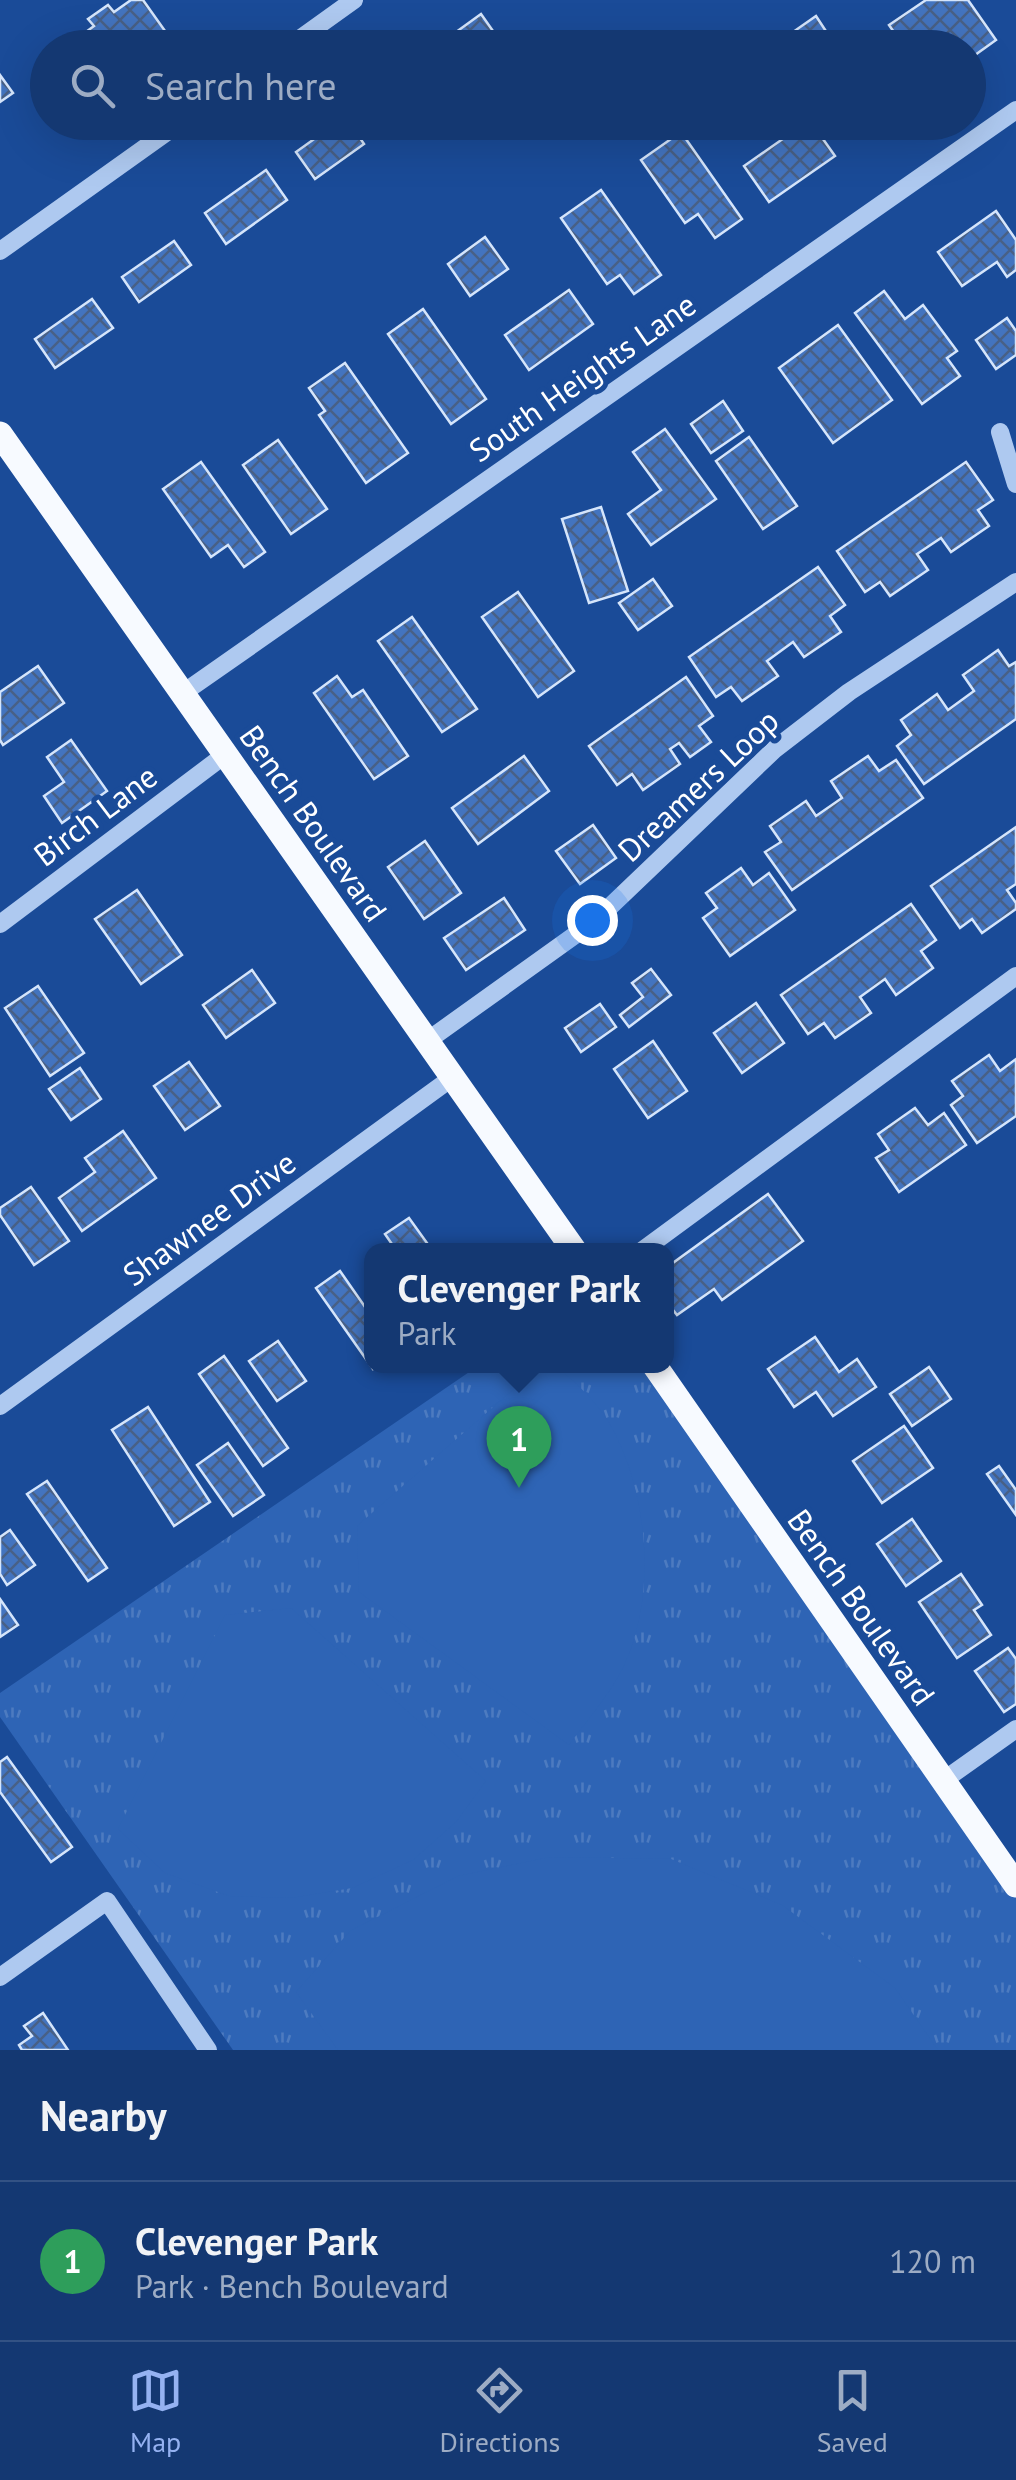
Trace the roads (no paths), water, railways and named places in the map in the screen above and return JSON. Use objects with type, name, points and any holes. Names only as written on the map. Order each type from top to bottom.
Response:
[{"type":"main road","name":"Bench Boulevard","points":[[0,434],[569,1243]]},
{"type":"main road","name":"Bench Boulevard","points":[[659,1373],[1016,1885]]},
{"type":"street","points":[[312,30],[354,0]]},
{"type":"street","name":"South Heights Lane","points":[[986,131],[1016,110]]},
{"type":"street","points":[[0,251],[156,140]]},
{"type":"street","name":"South Heights Lane","points":[[183,693],[973,140]]},
{"type":"street","points":[[1000,432],[1016,484]]},
{"type":"street","name":"Dreamers Loop","points":[[427,1041],[596,920],[775,749],[849,692],[1016,582]]},
{"type":"street","name":"Birch Lane","points":[[0,924],[226,754]]},
{"type":"street","points":[[653,1243],[1016,976]]},
{"type":"street","name":"Shawnee Drive","points":[[0,1406],[453,1078]]},
{"type":"street","points":[[944,1780],[1016,1729]]},
{"type":"street","points":[[0,1977],[107,1901],[208,2050]]},
{"type":"place","name":"Clevenger Park","points":[[519,1488]]}]
